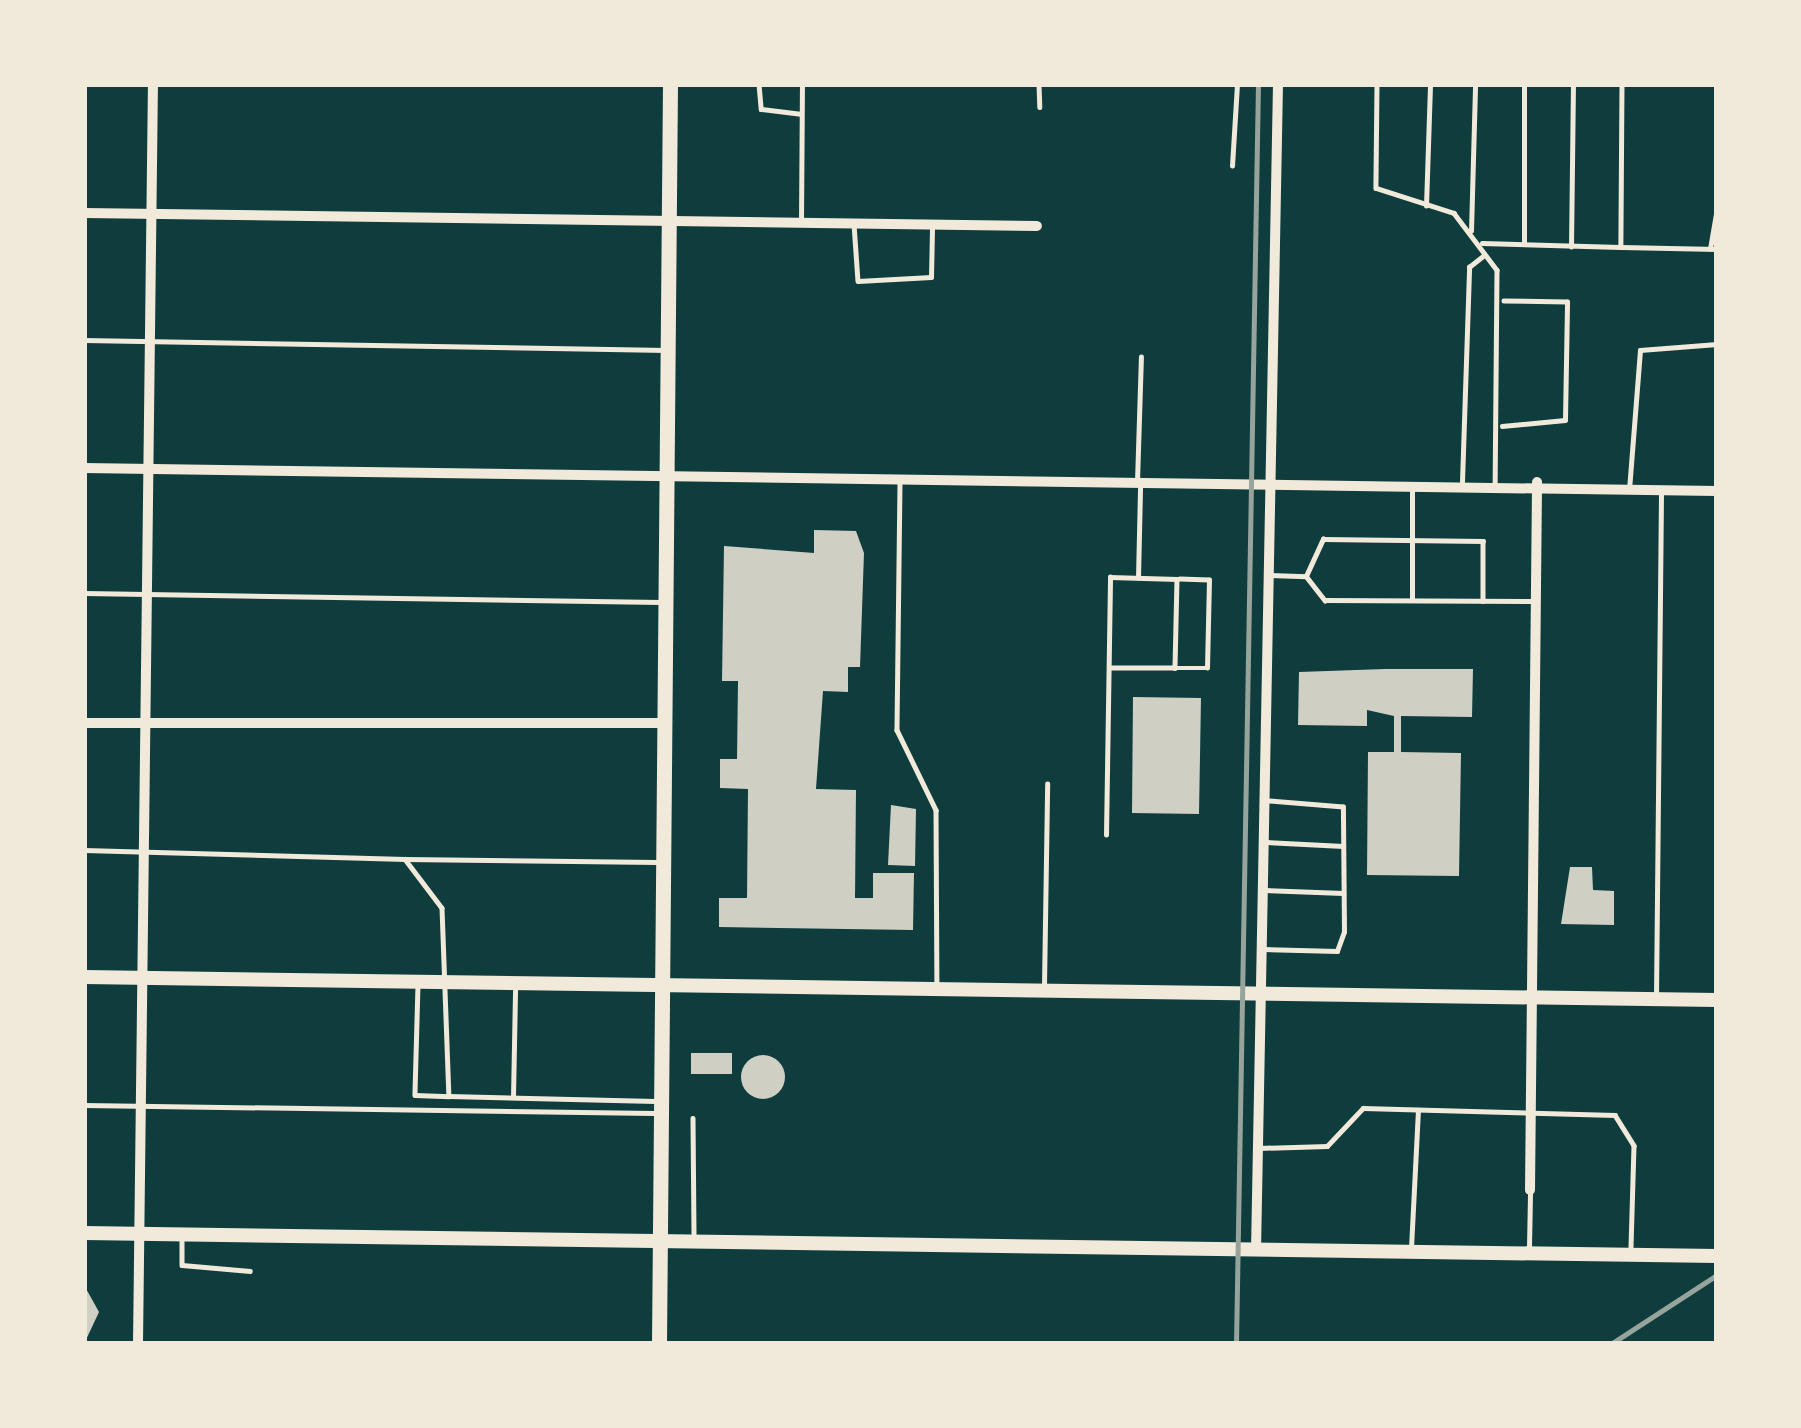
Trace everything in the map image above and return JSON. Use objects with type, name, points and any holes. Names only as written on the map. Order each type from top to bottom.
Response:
[{"type":"main road","points":[[659,1344],[670,84]]},
{"type":"street","points":[[138,1344],[153,84]]},
{"type":"street","points":[[1256,1251],[1278,84]]},
{"type":"street","points":[[84,213],[1037,226]]},
{"type":"street","points":[[84,468],[1139,482],[1538,482],[1717,491]]},
{"type":"street","points":[[1531,1190],[1529,993],[1538,482]]},
{"type":"street","points":[[84,723],[663,723]]},
{"type":"street","points":[[84,977],[937,984],[1717,1000]]},
{"type":"street","points":[[84,1233],[660,1234],[1256,1251],[1717,1256]]},
{"type":"lane","points":[[142,84],[153,84]]},
{"type":"lane","points":[[758,84],[761,109],[800,114]]},
{"type":"lane","points":[[801,224],[802,84]]},
{"type":"lane","points":[[1039,84],[1040,107]]},
{"type":"lane","points":[[1232,166],[1237,84]]},
{"type":"lane","points":[[1377,84],[1376,188],[1426,206],[1472,231],[1482,243],[1483,256],[1504,301],[1502,426],[1495,482]]},
{"type":"lane","points":[[1426,206],[1430,84]]},
{"type":"lane","points":[[1472,231],[1475,84]]},
{"type":"lane","points":[[1524,84],[1524,244]]},
{"type":"lane","points":[[1571,247],[1573,84]]},
{"type":"lane","points":[[1621,247],[1622,84]]},
{"type":"lane","points":[[1482,243],[1713,249],[1717,208]]},
{"type":"lane","points":[[854,224],[858,281],[931,277],[933,225]]},
{"type":"lane","points":[[1462,482],[1468,267],[1483,256]]},
{"type":"lane","points":[[1502,426],[1564,421],[1567,302],[1504,301]]},
{"type":"lane","points":[[84,340],[667,350]]},
{"type":"lane","points":[[1629,490],[1640,350],[1717,344]]},
{"type":"lane","points":[[1138,578],[1141,357]]},
{"type":"lane","points":[[901,478],[897,730],[936,810],[937,984]]},
{"type":"lane","points":[[1412,482],[1412,600]]},
{"type":"lane","points":[[1656,998],[1661,490]]},
{"type":"lane","points":[[1306,576],[1323,539],[1483,541],[1483,601]]},
{"type":"lane","points":[[1270,575],[1306,576]]},
{"type":"lane","points":[[1306,576],[1325,600],[1535,602]]},
{"type":"lane","points":[[1106,835],[1110,577],[1209,580],[1207,668],[1110,668]]},
{"type":"lane","points":[[1175,668],[1177,579]]},
{"type":"lane","points":[[84,593],[145,590],[665,602]]},
{"type":"lane","points":[[1044,986],[1047,784]]},
{"type":"lane","points":[[1264,950],[1337,951],[1346,846],[1343,807],[1266,801]]},
{"type":"lane","points":[[1265,842],[1346,846]]},
{"type":"lane","points":[[84,850],[663,862]]},
{"type":"lane","points":[[405,859],[442,908],[451,978],[449,1096]]},
{"type":"lane","points":[[1264,890],[1345,893]]},
{"type":"lane","points":[[418,977],[415,1095],[661,1107]]},
{"type":"lane","points":[[513,1097],[516,980]]},
{"type":"lane","points":[[84,1105],[661,1107]]},
{"type":"lane","points":[[1258,1148],[1327,1147],[1363,1108],[1627,1122],[1631,1255]]},
{"type":"lane","points":[[1411,1251],[1418,1110]]},
{"type":"lane","points":[[693,1118],[694,1235]]},
{"type":"lane","points":[[1529,1253],[1531,1190]]},
{"type":"lane","points":[[182,1234],[182,1265],[250,1271]]},
{"type":"building","points":[[814,530],[856,531],[864,553],[860,667],[848,667],[848,692],[823,691],[816,789],[856,790],[855,898],[873,898],[873,873],[914,873],[913,930],[719,927],[719,898],[747,898],[748,789],[720,788],[720,759],[737,759],[738,681],[722,681],[724,546],[814,553]]},
{"type":"building","points":[[1473,669],[1472,717],[1401,716],[1401,752],[1461,753],[1459,876],[1367,875],[1368,752],[1394,752],[1394,716],[1367,710],[1367,726],[1298,725],[1299,672]]},
{"type":"building","points":[[1133,697],[1201,698],[1199,814],[1132,813]]},
{"type":"building","points":[[891,805],[916,809],[915,866],[888,865]]},
{"type":"building","points":[[1570,867],[1592,867],[1593,890],[1614,891],[1614,925],[1561,924]]},
{"type":"building","points":[[691,1053],[732,1053],[732,1074],[691,1074]]},
{"type":"building","points":[[763,1055],[779,1061],[785,1077],[779,1093],[763,1099],[747,1093],[741,1077],[747,1061]]},
{"type":"building","points":[[84,1285],[99,1312],[84,1344]]},
{"type":"railway","points":[[1236,1344],[1258,84]]},
{"type":"railway","points":[[1611,1344],[1717,1275]]}]
